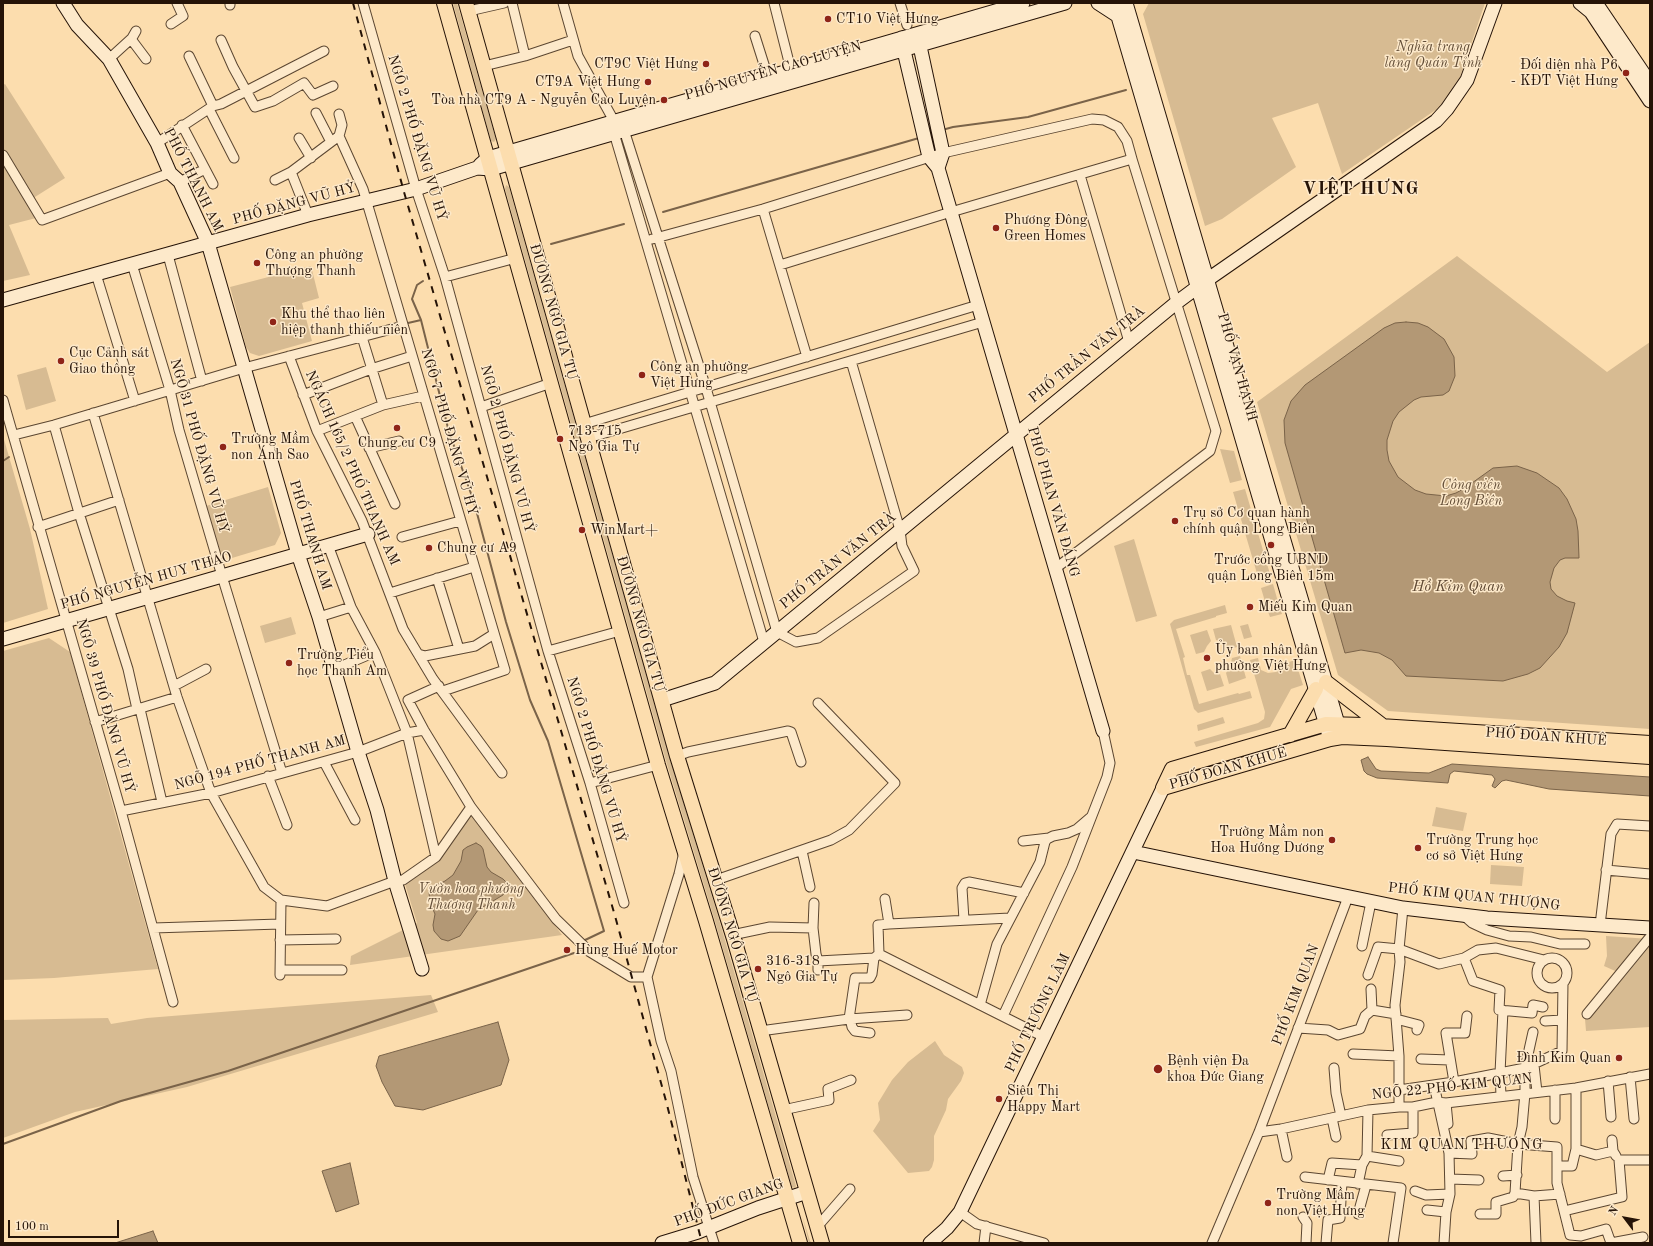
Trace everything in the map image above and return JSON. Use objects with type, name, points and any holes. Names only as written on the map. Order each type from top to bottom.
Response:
[{"type":"main road","name":"ĐƯỜNG NGÔ GIA TỰ","points":[[444,3],[658,764],[706,921],[800,1243]]},
{"type":"main road","name":"ĐƯỜNG NGÔ GIA TỰ","points":[[467,7],[677,756],[716,880],[822,1243]]},
{"type":"main road","points":[[1290,735],[1321,686],[1383,726]]},
{"type":"main road","name":"PHỐ ĐOÀN KHUÊ","points":[[1163,788],[1172,769],[1290,735],[1383,726],[1650,743]]},
{"type":"main road","name":"PHỐ ĐOÀN KHUÊ","points":[[1163,788],[1334,731],[1395,739],[1650,757]]},
{"type":"street","name":"PHỐ THANH AM","points":[[63,3],[78,25],[109,59],[157,143],[170,173],[180,182],[208,243],[298,554],[319,617],[358,752],[377,810],[395,881],[422,969]]},
{"type":"street","points":[[171,24],[183,16],[177,3]]},
{"type":"street","name":"NGÕ 2 PHỐ ĐẶNG VŨ HỶ","points":[[363,3],[416,189],[445,277],[548,651],[590,783],[624,903]]},
{"type":"street","points":[[467,7],[504,3]]},
{"type":"street","points":[[512,3],[525,56]]},
{"type":"street","points":[[563,3],[573,40],[583,65],[617,128],[657,238],[706,388],[776,632],[796,642],[818,638],[914,570],[902,546],[900,530],[852,361]]},
{"type":"street","points":[[774,3],[791,70]]},
{"type":"street","points":[[900,3],[915,34],[939,131],[943,153],[938,168]]},
{"type":"street","name":"PHỐ NGUYỄN CAO LUYỆN","points":[[489,163],[617,128],[902,44],[915,34],[1022,3]]},
{"type":"street","name":"PHỐ NGUYỄN CAO LUYỆN","points":[[915,34],[1065,3]]},
{"type":"street","points":[[1098,3],[1126,8]]},
{"type":"street","name":"PHỐ VẠN HẠNH","points":[[1114,3],[1126,8],[1202,283],[1334,731]]},
{"type":"street","name":"PHỐ TRẦN VĂN TRÀ","points":[[662,700],[714,683],[1176,303],[1202,283],[1436,121],[1447,109],[1467,80],[1495,3]]},
{"type":"street","points":[[1580,3],[1591,12],[1650,101]]},
{"type":"street","points":[[1596,3],[1650,83]]},
{"type":"street","points":[[109,59],[133,35],[146,59]]},
{"type":"street","points":[[755,36],[768,77]]},
{"type":"street","points":[[221,40],[255,107],[273,101],[304,83],[312,95],[333,86]]},
{"type":"street","points":[[484,66],[525,56],[573,40]]},
{"type":"street","name":"PHỐ NGUYỄN CAO LUYỆN","points":[[617,128],[791,70],[902,44]]},
{"type":"street","name":"PHỐ PHAN VĂN ĐÁNG","points":[[902,44],[929,157],[938,168],[1103,731]]},
{"type":"street","points":[[157,143],[211,107],[221,104],[324,50]]},
{"type":"street","points":[[189,56],[234,158]]},
{"type":"street","name":"NGÕ 7 PHỐ ĐẶNG VŨ HỶ","points":[[316,113],[335,139],[363,189],[505,670],[441,689]]},
{"type":"street","points":[[275,180],[291,172],[335,139],[342,125],[339,114]]},
{"type":"street","points":[[645,241],[763,209],[943,153],[1092,119],[1104,120],[1118,127],[1127,141],[1216,431],[1210,451],[1056,568]]},
{"type":"street","points":[[182,125],[212,184]]},
{"type":"street","points":[[617,128],[645,241],[764,642]]},
{"type":"street","points":[[298,138],[311,158]]},
{"type":"street","points":[[3,155],[42,220],[170,173]]},
{"type":"street","points":[[780,265],[951,212],[1132,159]]},
{"type":"street","name":"PHỐ ĐẶNG VŨ HỶ","points":[[3,300],[308,215],[416,189],[489,163]]},
{"type":"street","points":[[180,182],[205,169]]},
{"type":"street","points":[[291,172],[298,186],[308,215]]},
{"type":"street","points":[[1080,175],[1129,342]]},
{"type":"street","points":[[763,209],[807,357]]},
{"type":"street","points":[[168,255],[202,381]]},
{"type":"street","points":[[445,277],[516,258]]},
{"type":"street","name":"NGÕ 31 PHỐ ĐẶNG VŨ HỶ","points":[[132,264],[170,390],[179,430],[222,576],[282,772]]},
{"type":"street","points":[[96,274],[135,401]]},
{"type":"street","points":[[584,424],[978,306]]},
{"type":"street","points":[[588,438],[983,322]]},
{"type":"street","points":[[14,435],[54,425],[244,368],[403,326]]},
{"type":"street","points":[[362,337],[383,405]]},
{"type":"street","name":"NGÁCH 165/2 PHỐ THANH AM","points":[[289,356],[317,431],[368,534],[403,629],[441,689],[502,773]]},
{"type":"street","points":[[303,394],[371,369],[412,356]]},
{"type":"street","points":[[481,407],[551,383]]},
{"type":"street","points":[[317,431],[383,405],[423,396]]},
{"type":"street","name":"NGÕ 39 PHỐ ĐẶNG VŨ HỶ","points":[[3,400],[14,435],[38,527],[121,811],[173,1002]]},
{"type":"street","points":[[644,406],[649,420]]},
{"type":"street","points":[[93,413],[177,697],[211,793],[264,887],[281,900],[327,906],[395,881],[403,880],[436,857],[471,807]]},
{"type":"street","points":[[355,416],[395,504]]},
{"type":"street","points":[[54,425],[79,513],[128,669],[162,802]]},
{"type":"street","points":[[369,448],[399,441]]},
{"type":"street","points":[[38,527],[118,500]]},
{"type":"street","points":[[402,537],[460,521]]},
{"type":"street","name":"PHỐ NGUYỄN HUY THẢO","points":[[3,639],[368,534]]},
{"type":"street","points":[[328,545],[351,607],[375,652],[407,733],[436,857]]},
{"type":"street","points":[[390,593],[474,567]]},
{"type":"street","points":[[437,578],[459,649]]},
{"type":"street","points":[[319,617],[351,607]]},
{"type":"street","points":[[548,651],[620,631]]},
{"type":"street","points":[[418,654],[425,656],[475,646],[494,634]]},
{"type":"street","points":[[335,669],[375,652]]},
{"type":"street","points":[[174,686],[206,669]]},
{"type":"street","points":[[441,689],[408,700],[424,730],[471,807],[556,919],[590,952],[631,976],[647,977]]},
{"type":"street","points":[[95,722],[177,697]]},
{"type":"street","points":[[716,880],[831,840],[849,830],[895,783],[818,703]]},
{"type":"street","name":"NGÕ 194 PHỐ THANH AM","points":[[121,811],[211,793],[358,752],[407,733],[424,730]]},
{"type":"street","points":[[677,756],[688,752],[790,731],[801,762]]},
{"type":"street","points":[[1003,1016],[1072,867],[1110,767],[1103,731]]},
{"type":"street","points":[[324,762],[355,820]]},
{"type":"street","points":[[590,783],[658,764]]},
{"type":"street","points":[[268,776],[287,825]]},
{"type":"street","name":"PHỐ TRƯỜNG LÂM","points":[[930,1243],[947,1228],[960,1212],[1163,788]]},
{"type":"street","points":[[1023,841],[1050,838],[1068,833],[1077,829],[1092,817]]},
{"type":"street","points":[[1600,925],[1611,834],[1617,824],[1650,826]]},
{"type":"street","points":[[980,1005],[997,944],[1040,862],[1045,842],[1050,838]]},
{"type":"street","points":[[684,850],[679,874],[647,977],[661,1041],[671,1071],[693,1177],[714,1243]]},
{"type":"street","points":[[802,851],[810,887]]},
{"type":"street","name":"PHỐ KIM QUAN THƯỢNG","points":[[1133,852],[1403,908],[1532,921],[1650,928]]},
{"type":"street","points":[[1606,870],[1650,874]]},
{"type":"street","points":[[964,920],[962,888],[965,883],[969,882],[1024,893]]},
{"type":"street","name":"PHỐ KIM QUAN","points":[[1212,1243],[1259,1132],[1348,897]]},
{"type":"street","points":[[885,899],[889,924]]},
{"type":"street","points":[[281,900],[280,972],[342,970]]},
{"type":"street","points":[[1362,946],[1371,902]]},
{"type":"street","points":[[814,903],[813,928],[818,965],[876,956],[1044,1037]]},
{"type":"street","points":[[1399,1107],[1399,1056],[1395,1006],[1400,962],[1403,908]]},
{"type":"street","points":[[1463,915],[1472,923],[1488,930],[1509,936],[1532,937],[1560,944],[1585,944]]},
{"type":"street","points":[[870,1033],[855,1031],[852,1027],[850,1018],[855,978],[870,978],[872,974],[876,956],[878,925],[1010,918]]},
{"type":"street","points":[[1532,921],[1532,937]]},
{"type":"street","points":[[153,928],[280,924]]},
{"type":"street","points":[[732,935],[770,927],[813,928]]},
{"type":"street","points":[[1587,1014],[1650,937]]},
{"type":"street","points":[[280,940],[336,939]]},
{"type":"street","points":[[1399,1090],[1454,1082],[1526,1068],[1562,1051],[1563,983],[1567,973],[1562,962],[1560,944]]},
{"type":"street","points":[[1368,975],[1378,947],[1400,949],[1439,964],[1464,958],[1478,950],[1496,948],[1544,960],[1552,958],[1562,962]]},
{"type":"street","points":[[1464,958],[1473,981],[1500,990],[1499,1010],[1532,1013],[1533,1005],[1543,1007]]},
{"type":"street","points":[[1544,960],[1539,966],[1537,974],[1542,984],[1553,988],[1563,983]]},
{"type":"street","points":[[1371,990],[1372,1010]]},
{"type":"street","points":[[1298,1028],[1328,1030],[1338,1036],[1360,1029],[1365,1016],[1372,1010]]},
{"type":"street","points":[[1372,1010],[1419,1025],[1417,1030]]},
{"type":"street","points":[[1501,1096],[1500,1073],[1503,1010]]},
{"type":"street","points":[[760,1031],[850,1018],[908,1015]]},
{"type":"street","points":[[1454,1082],[1446,1033],[1465,1033],[1467,1016]]},
{"type":"street","points":[[1545,1020],[1562,1020]]},
{"type":"street","points":[[1480,1214],[1496,1214],[1496,1202],[1513,1197],[1515,1193],[1518,1144],[1522,1127],[1526,1068],[1533,1032]]},
{"type":"street","points":[[1353,1054],[1399,1056]]},
{"type":"street","points":[[1421,1059],[1450,1060]]},
{"type":"street","points":[[1534,1065],[1537,1092]]},
{"type":"street","points":[[1334,1068],[1336,1093],[1336,1137]]},
{"type":"street","name":"NGÕ 22 PHỐ KIM QUAN","points":[[1259,1132],[1281,1130],[1368,1110],[1413,1107],[1576,1088],[1650,1074]]},
{"type":"street","points":[[1630,1077],[1634,1119]]},
{"type":"street","points":[[783,1110],[829,1100],[828,1089],[851,1080]]},
{"type":"street","points":[[1608,1081],[1611,1117]]},
{"type":"street","points":[[1434,1085],[1448,1124]]},
{"type":"street","points":[[1557,1166],[1572,1166],[1576,1149],[1576,1088]]},
{"type":"street","points":[[1555,1090],[1556,1119]]},
{"type":"street","points":[[1441,1103],[1449,1153],[1450,1179],[1450,1194],[1446,1212],[1444,1243]]},
{"type":"street","points":[[1387,1135],[1413,1133],[1413,1107]]},
{"type":"street","points":[[1358,1214],[1362,1184],[1362,1165],[1367,1156],[1368,1110]]},
{"type":"street","points":[[1281,1130],[1287,1157]]},
{"type":"street","points":[[1449,1153],[1472,1154],[1471,1140],[1488,1138],[1518,1144],[1557,1147],[1557,1183],[1570,1235],[1592,1238],[1606,1229],[1611,1243],[1643,1237]]},
{"type":"street","points":[[1564,1211],[1622,1197],[1619,1160],[1613,1151],[1612,1140]]},
{"type":"street","points":[[1576,1149],[1596,1155],[1613,1151]]},
{"type":"street","points":[[1367,1156],[1399,1161]]},
{"type":"street","points":[[1619,1160],[1650,1160]]},
{"type":"street","points":[[1328,1180],[1332,1163],[1362,1165]]},
{"type":"street","points":[[1502,1176],[1517,1175]]},
{"type":"street","points":[[1305,1177],[1401,1188],[1393,1243]]},
{"type":"street","points":[[1450,1179],[1479,1180]]},
{"type":"street","points":[[1326,1243],[1328,1220],[1340,1218],[1342,1182]]},
{"type":"street","points":[[817,1227],[850,1189]]},
{"type":"street","points":[[1415,1191],[1426,1195],[1450,1194]]},
{"type":"street","name":"PHỐ ĐỨC GIANG","points":[[662,1243],[807,1192]]},
{"type":"street","points":[[1515,1193],[1534,1196],[1560,1194]]},
{"type":"street","points":[[1534,1196],[1536,1243]]},
{"type":"street","points":[[1427,1210],[1446,1212]]},
{"type":"street","points":[[960,1212],[977,1224],[1044,1243]]},
{"type":"street","points":[[1303,1217],[1307,1223],[1306,1243]]},
{"type":"street","points":[[984,1243],[986,1226]]},
{"type":"green space","points":[[453,3],[457,3],[496,139],[494,142],[491,141]]},
{"type":"green space","name":"Nghĩa trang làng Quán Tỉnh","points":[[1149,3],[1485,3],[1456,89],[1437,109],[1342,174],[1318,103],[1272,118],[1296,167],[1222,219],[1205,226],[1143,14]]},
{"type":"green space","points":[[5,84],[65,178],[27,202],[36,218],[9,225],[30,275],[3,281],[3,85]]},
{"type":"green space","points":[[506,185],[509,187],[670,759],[718,916],[796,1186],[795,1188],[792,1187],[714,918],[666,761],[505,189]]},
{"type":"green space","name":"Công viên Long Biên","points":[[1457,256],[1607,372],[1650,342],[1650,729],[1388,711],[1338,675],[1257,402]]},
{"type":"green space","name":"Khu thể thao liên hiệp thanh thiếu niên","points":[[311,266],[319,298],[302,303],[312,341],[259,356],[250,353],[246,347],[230,287]]},
{"type":"green space","points":[[46,367],[56,401],[26,410],[17,375]]},
{"type":"green space","points":[[3,436],[30,529],[48,609],[3,623]]},
{"type":"green space","points":[[1220,449],[1234,451],[1242,480],[1230,483]]},
{"type":"green space","points":[[268,487],[281,533],[275,545],[232,558],[219,551],[206,506]]},
{"type":"green space","points":[[1245,489],[1270,574],[1258,577],[1233,492]]},
{"type":"green space","points":[[1134,539],[1157,616],[1136,622],[1114,546]]},
{"type":"green space","points":[[1273,584],[1278,602],[1266,605],[1261,588]]},
{"type":"green space","points":[[1225,605],[1227,613],[1176,629],[1185,657],[1183,658],[1187,675],[1190,675],[1199,704],[1250,691],[1252,698],[1198,713],[1194,709],[1170,624],[1174,620]]},
{"type":"green space","points":[[1279,605],[1282,614],[1270,617],[1267,609]]},
{"type":"green space","points":[[291,617],[296,634],[265,643],[260,626]]},
{"type":"green space","points":[[1248,624],[1252,637],[1244,639],[1240,626]]},
{"type":"green space","points":[[1231,625],[1237,647],[1230,649],[1223,642],[1216,640],[1213,629]]},
{"type":"green space","points":[[1207,630],[1211,641],[1204,652],[1196,654],[1190,635]]},
{"type":"green space","points":[[49,638],[70,652],[158,969],[54,978],[3,980],[3,651]]},
{"type":"green space","points":[[1240,656],[1246,678],[1229,684],[1226,673],[1230,667],[1232,658]]},
{"type":"green space","points":[[1258,658],[1261,670],[1268,673],[1276,672],[1283,664],[1295,660],[1303,685],[1291,689],[1270,727],[1196,747],[1194,742],[1258,723],[1264,719],[1265,712],[1250,660]]},
{"type":"green space","points":[[1210,669],[1214,673],[1220,674],[1224,686],[1207,691],[1201,672]]},
{"type":"green space","points":[[1223,717],[1225,723],[1198,731],[1197,725]]},
{"type":"green space","points":[[1436,807],[1467,813],[1463,831],[1432,826]]},
{"type":"green space","name":"Vườn hoa phường Thượng Thanh","points":[[471,813],[562,935],[350,965],[351,956],[417,923],[405,884],[441,856]]},
{"type":"green space","points":[[1491,865],[1524,867],[1522,886],[1490,884]]},
{"type":"green space","points":[[1606,936],[1650,939],[1650,1027],[1586,1031],[1585,1019],[1622,974],[1604,966],[1607,956]]},
{"type":"green space","points":[[431,995],[438,1012],[187,1087],[75,1112],[3,1138],[3,1020],[108,1018],[111,1024],[147,1018]]},
{"type":"green space","points":[[935,1041],[944,1055],[962,1067],[964,1073],[961,1081],[948,1099],[946,1110],[934,1136],[934,1160],[932,1167],[929,1171],[908,1173],[873,1131],[880,1120],[878,1103],[892,1080],[908,1062]]},
{"type":"green space","points":[[802,1215],[810,1241],[813,1243],[809,1243]]},
{"type":"water","name":"Hồ Kim Quan","points":[[1395,323],[1418,323],[1428,327],[1444,339],[1454,357],[1455,376],[1449,391],[1443,395],[1421,397],[1414,400],[1399,412],[1393,421],[1387,440],[1387,450],[1389,461],[1398,477],[1415,490],[1426,494],[1446,496],[1465,488],[1493,468],[1517,466],[1537,473],[1559,488],[1567,499],[1576,519],[1579,558],[1565,558],[1560,560],[1554,568],[1550,582],[1551,589],[1557,596],[1575,603],[1567,633],[1559,647],[1540,668],[1528,674],[1503,681],[1406,676],[1392,660],[1379,653],[1361,650],[1345,653],[1285,443],[1284,420],[1291,401],[1305,385],[1384,328]]},
{"type":"water","points":[[1368,757],[1376,769],[1381,771],[1429,773],[1452,764],[1650,777],[1650,796],[1549,789],[1506,780],[1502,781],[1495,788],[1492,786],[1495,779],[1492,775],[1454,771],[1450,774],[1448,783],[1377,778],[1367,774],[1364,771],[1361,760]]},
{"type":"water","points":[[476,843],[483,849],[487,867],[491,872],[507,883],[507,887],[503,895],[478,910],[460,936],[448,941],[441,939],[434,931],[433,925],[435,914],[430,903],[429,892],[436,885],[453,875],[461,861],[463,850]]},
{"type":"water","points":[[498,1022],[509,1060],[501,1085],[423,1110],[395,1106],[382,1082],[376,1066],[379,1056]]},
{"type":"water","points":[[350,1163],[359,1204],[336,1212],[322,1171]]},
{"type":"water","points":[[153,1231],[158,1243],[115,1243]]},
{"type":"waterway","points":[[942,130],[953,127],[1028,117],[1126,90]]},
{"type":"waterway","points":[[663,212],[919,138]]},
{"type":"waterway","points":[[551,244],[624,224]]},
{"type":"waterway","points":[[423,281],[417,285],[412,299],[421,320],[449,432],[474,502],[506,622],[530,700],[548,741],[604,931],[583,941]]},
{"type":"waterway","points":[[408,323],[421,320]]},
{"type":"waterway","points":[[3,461],[9,457]]},
{"type":"waterway","points":[[3,1144],[121,1101],[228,1071],[574,953]]},
{"type":"railway","points":[[353,3],[404,192],[615,916],[666,1101],[702,1243]]},
{"type":"place","name":"CT10 Việt Hưng","points":[[828,19]]},
{"type":"place","name":"CT9C Việt Hưng","points":[[706,64]]},
{"type":"place","name":"Đối diện nhà P6 - KĐT Việt Hưng","points":[[1626,73]]},
{"type":"place","name":"CT9A Việt Hưng","points":[[648,82]]},
{"type":"place","name":"Tòa nhà CT9 A - Nguyễn Cao Luyện","points":[[664,100]]},
{"type":"place","name":"Phương Đông Green Homes","points":[[996,228]]},
{"type":"place","name":"Công an phường Thượng Thanh","points":[[257,263]]},
{"type":"place","name":"Khu thể thao liên hiệp thanh thiếu niên","points":[[273,322]]},
{"type":"place","name":"Cục Cảnh sát Giao thông","points":[[61,361]]},
{"type":"place","name":"Công an phường Việt Hưng","points":[[642,375]]},
{"type":"place","name":"Chung cư C9","points":[[397,428]]},
{"type":"place","name":"713-715 Ngô Gia Tự","points":[[560,439]]},
{"type":"place","name":"Trường Mầm non Ánh Sao","points":[[223,447]]},
{"type":"place","name":"Trụ sở Cơ quan hành chính quận Long Biên","points":[[1175,521]]},
{"type":"place","name":"WinMart+","points":[[582,530]]},
{"type":"place","name":"Trước cổng UBND quận Long Biên 15m","points":[[1271,545]]},
{"type":"place","name":"Chung cư A9","points":[[429,548]]},
{"type":"place","name":"Miếu Kim Quan","points":[[1250,607]]},
{"type":"place","name":"Ủy ban nhân dân phường Việt Hưng","points":[[1207,658]]},
{"type":"place","name":"Trường Tiểu học Thanh Am","points":[[289,663]]},
{"type":"place","name":"Trường Mầm non Hoa Hướng Dương","points":[[1332,840]]},
{"type":"place","name":"Trường Trung học cơ sở Việt Hưng","points":[[1418,848]]},
{"type":"place","name":"Hùng Huế Motor","points":[[567,950]]},
{"type":"place","name":"316-318 Ngô Gia Tự","points":[[758,969]]},
{"type":"place","name":"Đình Kim Quan","points":[[1619,1058]]},
{"type":"place","name":"Bệnh viện Đa khoa Đức Giang","points":[[1158,1069]]},
{"type":"place","name":"Siêu Thị Happy Mart","points":[[999,1099]]},
{"type":"place","name":"Trường Mầm non Việt Hưng","points":[[1268,1203]]},
{"type":"district","name":"VIỆT HƯNG","points":[[1361,189]]},
{"type":"district","name":"KIM QUAN THƯỢNG","points":[[1462,1145]]}]
